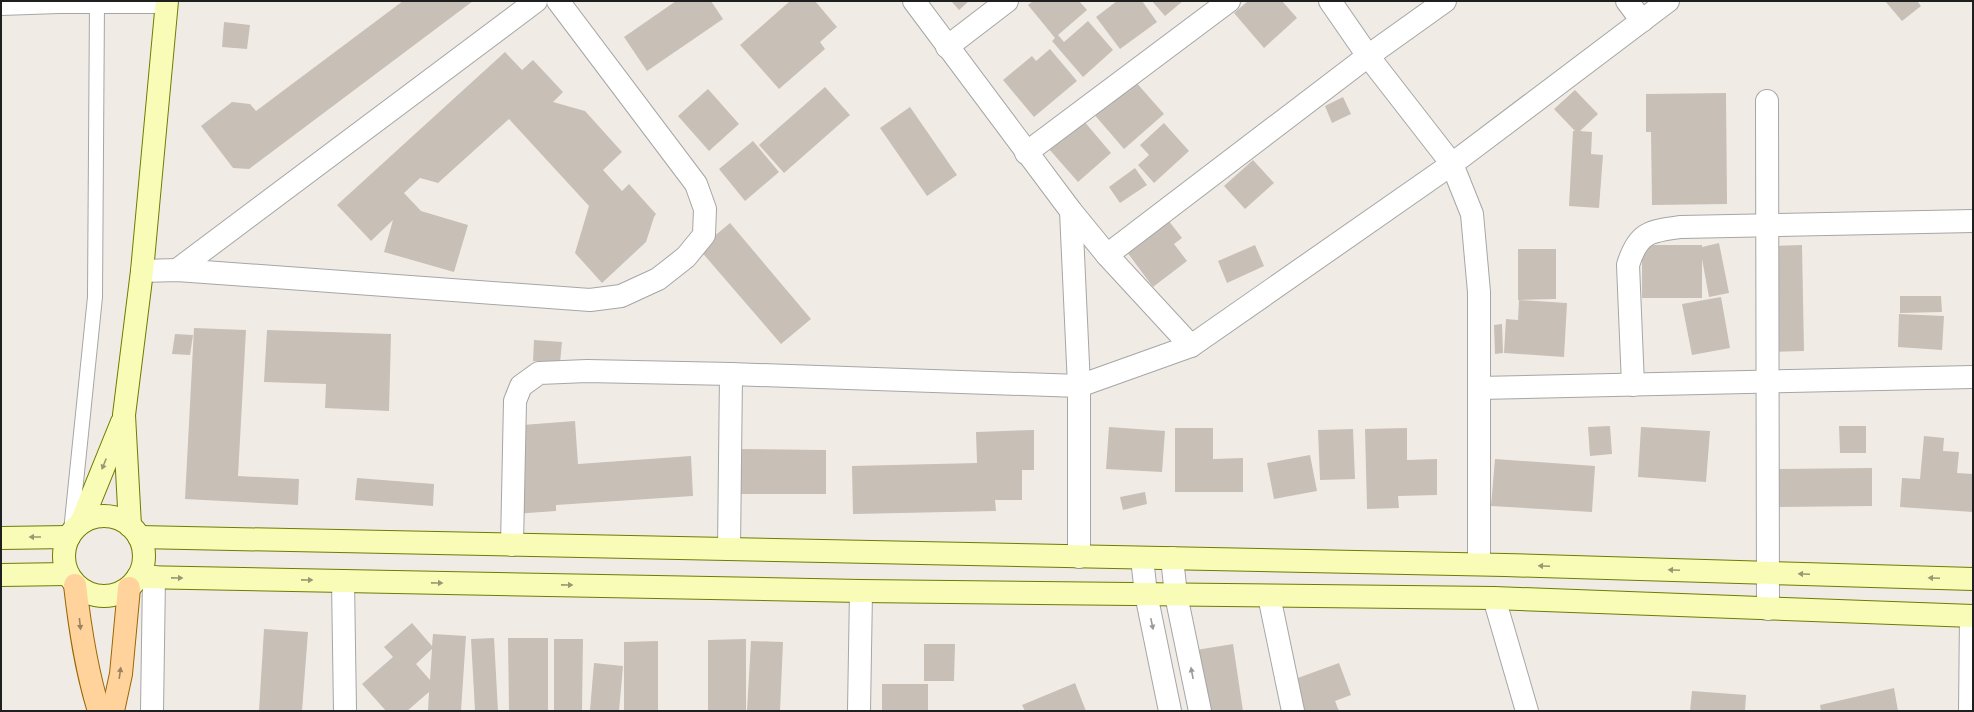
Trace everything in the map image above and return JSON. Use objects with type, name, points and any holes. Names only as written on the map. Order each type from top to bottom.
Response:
[{"type":"main road","points":[[113,711],[143,564],[144,550],[134,531],[124,415],[142,270],[166,4]]},
{"type":"main road","points":[[99,711],[89,680],[71,579],[64,560],[65,546],[124,415]]},
{"type":"main road","points":[[1,538],[73,531],[94,517],[108,516],[118,519],[134,531],[512,545],[1479,564],[1973,579]]},
{"type":"main road","points":[[1,575],[71,579],[86,593],[103,597],[117,594],[140,581],[343,581],[861,591],[1494,598],[1972,616]]},
{"type":"street","points":[[177,270],[536,1]]},
{"type":"street","points":[[142,270],[177,270],[590,300],[621,296],[658,279],[686,258],[704,235],[705,209],[696,184],[558,1]]},
{"type":"street","points":[[914,1],[1026,154],[1071,211],[1107,255],[1191,346]]},
{"type":"street","points":[[947,47],[1007,1]]},
{"type":"street","points":[[1026,154],[1229,1]]},
{"type":"street","points":[[1330,1],[1368,56],[1452,164],[1472,214],[1479,292],[1479,564]]},
{"type":"street","points":[[1107,255],[1368,56],[1445,1]]},
{"type":"street","points":[[1627,1],[1642,21]]},
{"type":"street","points":[[512,545],[515,401],[521,386],[539,373],[587,371],[731,374],[1079,386],[1191,346],[1452,164],[1668,1]]},
{"type":"street","points":[[1767,101],[1766,382],[1768,609]]},
{"type":"street","points":[[1071,211],[1079,386],[1079,556]]},
{"type":"street","points":[[1633,385],[1628,265],[1633,249],[1642,238],[1655,231],[1681,227],[1973,221]]},
{"type":"street","points":[[729,549],[731,374]]},
{"type":"street","points":[[1479,388],[1973,377]]},
{"type":"street","points":[[1142,558],[1146,594],[1170,711]]},
{"type":"street","points":[[1172,558],[1176,595],[1200,711]]},
{"type":"street","points":[[140,581],[152,711]]},
{"type":"street","points":[[343,581],[345,711]]},
{"type":"street","points":[[859,711],[861,591]]},
{"type":"street","points":[[1269,596],[1294,711]]},
{"type":"street","points":[[1494,598],[1527,711]]},
{"type":"street","points":[[1970,711],[1972,616]]},
{"type":"lane","points":[[73,531],[95,297],[97,4]]},
{"type":"lane","points":[[1,8],[97,4],[166,4]]},
{"type":"building","points":[[403,1],[473,1],[249,169],[233,168],[201,126],[232,102],[250,104],[256,111]]},
{"type":"building","points":[[676,1],[711,1],[723,19],[647,71],[624,37]]},
{"type":"building","points":[[790,1],[815,1],[837,27],[820,42],[825,49],[779,89],[740,45]]},
{"type":"building","points":[[951,1],[969,1],[959,10]]},
{"type":"building","points":[[1033,1],[1079,1],[1087,10],[1058,35],[1064,42],[1088,21],[1113,50],[1083,77],[1052,41],[1055,38],[1028,5]]},
{"type":"building","points":[[1117,1],[1142,1],[1157,22],[1120,49],[1096,17]]},
{"type":"building","points":[[1152,1],[1183,1],[1165,16]]},
{"type":"building","points":[[1248,1],[1282,1],[1297,18],[1264,48],[1234,13]]},
{"type":"building","points":[[1885,1],[1917,1],[1921,6],[1902,21]]},
{"type":"building","points":[[224,22],[250,25],[247,49],[222,47]]},
{"type":"building","points":[[1050,49],[1077,81],[1034,117],[1003,80],[1032,56],[1036,61]]},
{"type":"building","points":[[505,52],[522,70],[533,60],[563,92],[553,102],[585,111],[622,152],[603,170],[622,191],[629,184],[656,214],[646,242],[602,283],[575,253],[589,206],[509,119],[438,183],[420,178],[404,193],[421,211],[468,225],[454,272],[384,252],[393,220],[371,241],[337,205]]},
{"type":"building","points":[[1134,80],[1164,114],[1124,149],[1093,113]]},
{"type":"building","points":[[825,87],[850,115],[784,173],[759,145]]},
{"type":"building","points":[[708,89],[739,124],[709,151],[678,116]]},
{"type":"building","points":[[1575,90],[1598,114],[1580,131],[1592,132],[1591,154],[1603,155],[1599,208],[1569,206],[1573,131],[1575,131],[1554,109]]},
{"type":"building","points":[[1726,93],[1727,204],[1652,205],[1651,132],[1646,132],[1646,94]]},
{"type":"building","points":[[1343,97],[1351,114],[1332,123],[1325,106]]},
{"type":"building","points":[[910,107],[957,175],[927,196],[880,128]]},
{"type":"building","points":[[1083,120],[1111,153],[1078,182],[1049,149]]},
{"type":"building","points":[[1164,123],[1189,151],[1154,183],[1138,165],[1149,155],[1140,145]]},
{"type":"building","points":[[753,141],[779,172],[745,201],[719,169]]},
{"type":"building","points":[[1253,160],[1274,183],[1245,209],[1224,186]]},
{"type":"building","points":[[1135,168],[1147,185],[1120,203],[1109,187]]},
{"type":"building","points":[[1168,220],[1182,238],[1174,244],[1187,261],[1153,287],[1127,252]]},
{"type":"building","points":[[730,223],[811,319],[781,344],[699,249]]},
{"type":"building","points":[[1719,243],[1729,293],[1709,297],[1702,259],[1702,298],[1642,298],[1642,245],[1702,245],[1702,247]]},
{"type":"building","points":[[1255,245],[1264,266],[1227,283],[1218,261]]},
{"type":"building","points":[[1802,245],[1804,351],[1767,352],[1765,246]]},
{"type":"building","points":[[1518,249],[1556,249],[1556,299],[1518,300]]},
{"type":"building","points":[[1900,296],[1941,296],[1942,312],[1900,313]]},
{"type":"building","points":[[1721,297],[1730,348],[1692,355],[1682,304]]},
{"type":"building","points":[[1519,300],[1567,303],[1564,357],[1504,353],[1506,319],[1518,320]]},
{"type":"building","points":[[1899,314],[1944,316],[1942,350],[1898,347]]},
{"type":"building","points":[[1502,324],[1503,353],[1495,354],[1494,325]]},
{"type":"building","points":[[194,328],[246,330],[238,476],[299,479],[298,505],[185,499]]},
{"type":"building","points":[[267,330],[391,334],[389,411],[325,408],[326,384],[264,382]]},
{"type":"building","points":[[175,334],[193,335],[190,355],[172,354]]},
{"type":"building","points":[[534,340],[562,342],[560,363],[533,361]]},
{"type":"building","points":[[575,421],[578,464],[691,456],[693,496],[556,505],[556,511],[514,514],[509,426]]},
{"type":"building","points":[[1610,426],[1612,454],[1590,456],[1588,427]]},
{"type":"building","points":[[1839,426],[1866,426],[1866,453],[1840,453]]},
{"type":"building","points":[[1109,427],[1165,431],[1162,472],[1106,469]]},
{"type":"building","points":[[1641,427],[1710,431],[1706,482],[1638,477]]},
{"type":"building","points":[[1175,428],[1213,428],[1213,459],[1243,458],[1243,492],[1175,492]]},
{"type":"building","points":[[1407,428],[1407,460],[1437,459],[1437,495],[1398,496],[1399,508],[1367,509],[1365,429]]},
{"type":"building","points":[[1353,429],[1355,479],[1320,480],[1318,430]]},
{"type":"building","points":[[1034,430],[1034,470],[1022,470],[1022,500],[995,500],[996,511],[853,514],[852,466],[977,463],[976,432]]},
{"type":"building","points":[[1924,436],[1944,438],[1943,451],[1959,452],[1957,473],[1973,474],[1973,512],[1900,507],[1902,478],[1920,479]]},
{"type":"building","points":[[737,449],[826,450],[826,494],[737,494]]},
{"type":"building","points":[[1310,455],[1317,491],[1274,499],[1267,463]]},
{"type":"building","points":[[1495,459],[1595,466],[1592,512],[1491,506]]},
{"type":"building","points":[[1872,468],[1872,506],[1773,507],[1772,469]]},
{"type":"building","points":[[357,478],[434,484],[433,506],[355,500]]},
{"type":"building","points":[[1145,492],[1147,504],[1123,510],[1120,497]]},
{"type":"building","points":[[412,623],[432,646],[433,634],[466,636],[461,711],[428,711],[429,692],[407,711],[386,711],[362,684],[393,657],[384,647]],"holes":[[[432,649],[430,680],[416,664]]]},
{"type":"building","points":[[264,629],[308,632],[302,711],[259,711]]},
{"type":"building","points":[[494,638],[498,711],[475,711],[471,639]]},
{"type":"building","points":[[508,638],[548,638],[548,711],[509,711]]},
{"type":"building","points":[[554,639],[583,639],[582,711],[554,711]]},
{"type":"building","points":[[746,639],[746,711],[708,711],[708,640]]},
{"type":"building","points":[[658,641],[658,711],[624,711],[624,642]]},
{"type":"building","points":[[751,641],[783,642],[780,711],[747,711]]},
{"type":"building","points":[[924,644],[955,644],[954,681],[924,681]]},
{"type":"building","points":[[1233,644],[1243,711],[1200,711],[1190,651]]},
{"type":"building","points":[[594,663],[623,666],[619,711],[590,710]]},
{"type":"building","points":[[1339,663],[1351,695],[1335,701],[1339,711],[1294,711],[1284,683]]},
{"type":"building","points":[[1075,683],[1086,711],[1025,711],[1022,705]]},
{"type":"building","points":[[882,684],[928,684],[928,711],[882,711]]},
{"type":"building","points":[[1894,688],[1898,711],[1821,711],[1820,705]]},
{"type":"building","points":[[1692,691],[1746,695],[1745,711],[1690,711]]}]
